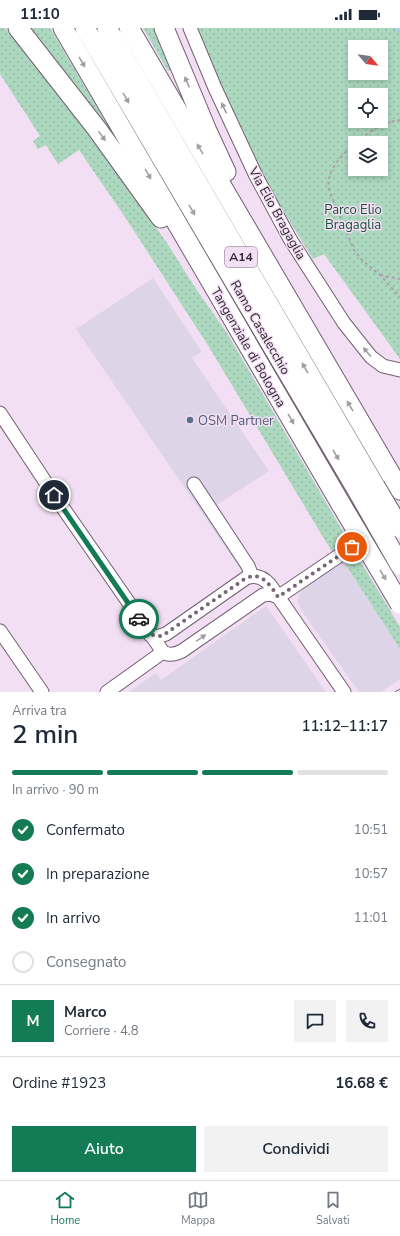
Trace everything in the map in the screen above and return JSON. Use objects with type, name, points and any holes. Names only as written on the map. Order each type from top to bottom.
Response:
[{"type":"highway","points":[[18,28],[97,129],[138,185],[261,366]]},
{"type":"highway","name":"Tangenziale di Bologna","points":[[63,28],[400,604]]},
{"type":"highway","name":"Ramo Casalecchio","points":[[86,28],[367,491],[400,528]]},
{"type":"highway","name":"Ramo Casalecchio","points":[[107,28],[367,491],[400,565]]},
{"type":"highway","points":[[129,28],[396,483]]},
{"type":"highway","points":[[164,28],[219,157],[308,332]]},
{"type":"street","name":"Via Elio Bragaglia","points":[[190,28],[215,88],[256,176],[290,239],[344,323],[371,357],[383,366],[400,370]]},
{"type":"street","points":[[0,413],[150,635],[166,654],[174,654],[182,651],[263,595],[270,594],[278,597]]},
{"type":"street","points":[[194,484],[248,566],[252,576]]},
{"type":"street","points":[[278,597],[352,547]]},
{"type":"street","points":[[150,635],[156,636],[166,634],[246,578],[252,576],[260,577],[267,581],[344,692]]},
{"type":"street","points":[[0,631],[42,692]]},
{"type":"street","points":[[163,652],[162,644],[166,634]]},
{"type":"street","points":[[107,692],[163,652]]},
{"type":"path","points":[[364,136],[377,127],[400,120]]},
{"type":"path","points":[[348,150],[332,170],[328,186],[354,250],[363,261],[380,275],[400,297]]},
{"type":"path","points":[[380,275],[400,279]]},
{"type":"shaded area","points":[[153,278],[202,352],[192,358],[269,471],[215,506],[253,562],[241,570],[76,329]]},
{"type":"shaded area","points":[[344,562],[400,649],[400,679],[381,692],[359,692],[301,610],[298,603],[299,595],[304,588]]},
{"type":"shaded area","points":[[266,606],[326,692],[129,692],[156,673],[161,680]]},
{"type":"green space","points":[[0,28],[5,28],[64,102],[169,246],[194,286],[227,333],[349,542],[332,552],[209,347],[125,217],[79,150],[58,164],[46,145],[38,149],[33,141],[40,136],[0,74]]},
{"type":"green space","points":[[27,28],[50,28],[111,131],[109,132]]},
{"type":"green space","points":[[143,28],[157,28],[174,69],[168,71]]},
{"type":"green space","name":"Parco Elio Bragaglia","points":[[195,28],[400,28],[400,359],[324,254],[313,259],[274,196],[252,155]]},
{"type":"green space","points":[[356,554],[400,627],[400,649],[344,562]]},
{"type":"tram line","points":[[395,692],[400,689]]},
{"type":"way so far","points":[[139,619],[150,635],[162,636],[246,578],[252,576],[260,577],[267,581],[278,597],[352,547]]},
{"type":"place","name":"OSM Partner","points":[[190,420]]},
{"type":"route","points":[[54,495],[139,619]]}]
